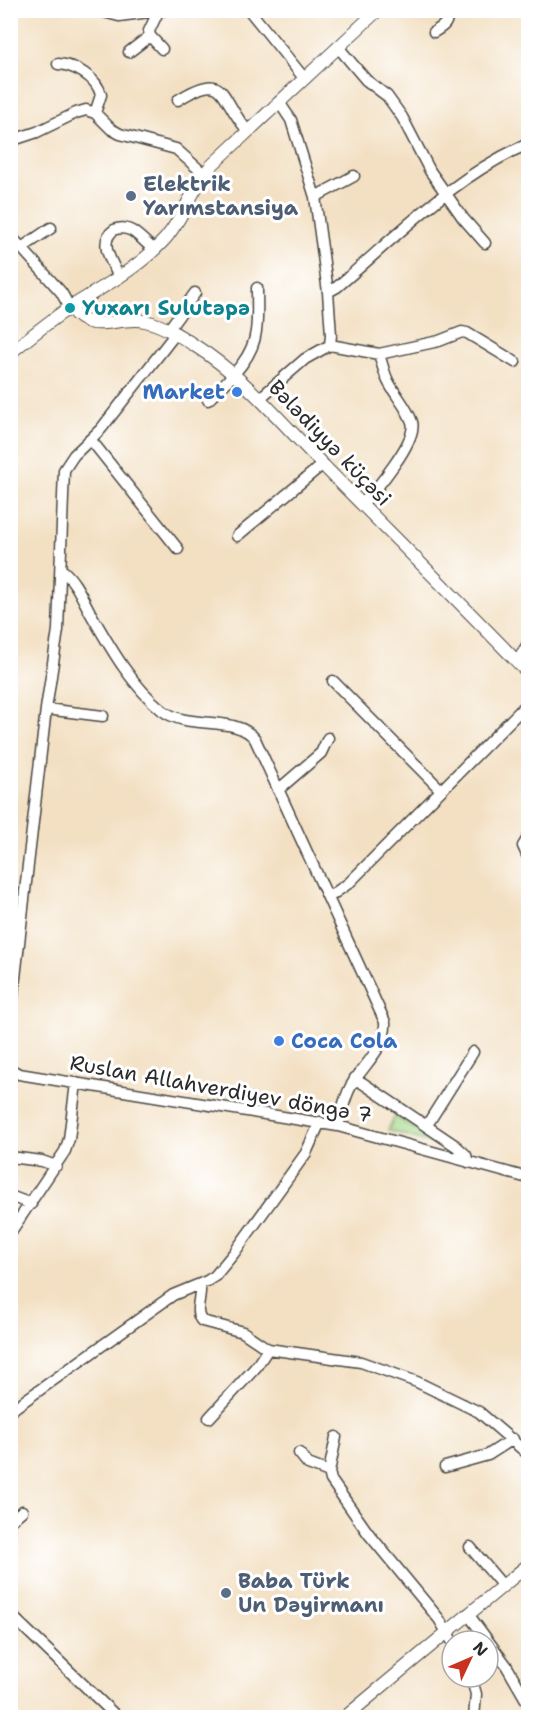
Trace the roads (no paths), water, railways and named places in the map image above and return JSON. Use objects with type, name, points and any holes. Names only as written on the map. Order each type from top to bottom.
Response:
[{"type":"street","points":[[96,10],[119,16],[161,11]]},
{"type":"street","points":[[249,10],[304,78]]},
{"type":"street","points":[[10,352],[44,325],[134,268],[154,250],[174,226],[204,174],[248,130],[378,10]]},
{"type":"street","points":[[434,32],[446,24],[447,10]]},
{"type":"street","points":[[161,11],[149,31],[150,36],[162,49]]},
{"type":"street","points":[[129,52],[150,36]]},
{"type":"street","points":[[338,47],[366,80],[387,96],[402,117],[430,171],[463,218],[485,243]]},
{"type":"street","points":[[58,64],[70,64],[96,84],[101,95],[95,113]]},
{"type":"street","points":[[178,100],[197,88],[212,85],[218,87],[248,130]]},
{"type":"street","points":[[279,102],[291,120],[315,197],[328,292],[330,345]]},
{"type":"street","points":[[12,137],[37,132],[86,110],[95,113],[111,129],[120,134],[176,149],[204,174]]},
{"type":"street","points":[[328,292],[337,287],[446,193],[509,152],[528,144]]},
{"type":"street","points":[[315,197],[354,176]]},
{"type":"street","points":[[23,247],[51,228]]},
{"type":"street","points":[[119,277],[107,252],[106,243],[108,236],[116,229],[132,230],[154,250]]},
{"type":"street","points":[[10,235],[61,292],[70,308]]},
{"type":"street","points":[[208,400],[234,374],[254,342],[257,288]]},
{"type":"street","points":[[10,1021],[46,709],[58,630],[64,470],[67,463],[101,429],[172,331],[195,293]]},
{"type":"street","name":"Bələdiyyə küçəsi","points":[[70,308],[76,316],[94,324],[136,320],[155,323],[214,358],[260,398],[528,673]]},
{"type":"street","points":[[260,398],[304,359],[330,345],[380,354],[439,341],[462,332],[515,362]]},
{"type":"street","points":[[362,504],[410,439],[413,428],[412,420],[388,381],[380,354]]},
{"type":"street","points":[[91,440],[178,549]]},
{"type":"street","points":[[237,536],[323,464]]},
{"type":"street","points":[[61,569],[73,580],[109,643],[138,686],[150,699],[172,717],[184,721],[244,729],[255,739],[385,1022],[386,1032],[383,1041],[355,1078],[347,1095],[338,1126]]},
{"type":"street","points":[[517,661],[528,644]]},
{"type":"street","points":[[333,681],[441,790]]},
{"type":"street","points":[[329,897],[349,883],[528,703]]},
{"type":"street","points":[[46,709],[103,716]]},
{"type":"street","points":[[278,790],[321,753],[328,738]]},
{"type":"street","points":[[528,838],[523,846],[528,857]]},
{"type":"street","points":[[427,1125],[474,1052]]},
{"type":"street","name":"Ruslan Allahverdiyev döngə 7","points":[[10,1069],[19,1074],[320,1122],[528,1178]]},
{"type":"street","points":[[355,1078],[461,1150],[468,1162]]},
{"type":"street","points":[[10,1233],[65,1151],[69,1139],[76,1083]]},
{"type":"street","points":[[10,1411],[173,1295],[215,1276],[306,1153],[320,1122]]},
{"type":"street","points":[[10,1157],[42,1161],[56,1166]]},
{"type":"street","points":[[10,1196],[31,1204]]},
{"type":"street","points":[[200,1284],[201,1298],[197,1313],[202,1321],[243,1332],[268,1349],[361,1362],[417,1382],[479,1412],[528,1454]]},
{"type":"street","points":[[209,1418],[256,1367],[268,1349]]},
{"type":"street","points":[[336,1437],[329,1472],[331,1480],[368,1533],[443,1629]]},
{"type":"street","points":[[444,1467],[488,1455],[513,1439]]},
{"type":"street","points":[[299,1453],[308,1464],[329,1472]]},
{"type":"street","points":[[10,1521],[22,1511]]},
{"type":"street","points":[[470,1547],[503,1586]]},
{"type":"street","points":[[455,1629],[468,1614],[528,1565]]},
{"type":"street","points":[[10,1614],[118,1718]]},
{"type":"street","points":[[468,1614],[506,1665],[528,1703]]},
{"type":"street","points":[[344,1718],[440,1643]]},
{"type":"street","points":[[474,1718],[475,1689]]},
{"type":"place","name":"Elektrik Yarımstansiya","points":[[131,196]]},
{"type":"place","name":"Yuxarı Sulutəpə","points":[[70,308]]},
{"type":"place","name":"Market","points":[[237,392]]},
{"type":"place","name":"Coca Cola","points":[[279,1041]]},
{"type":"place","name":"Baba Türk Un Dəyirmanı","points":[[226,1593]]}]
